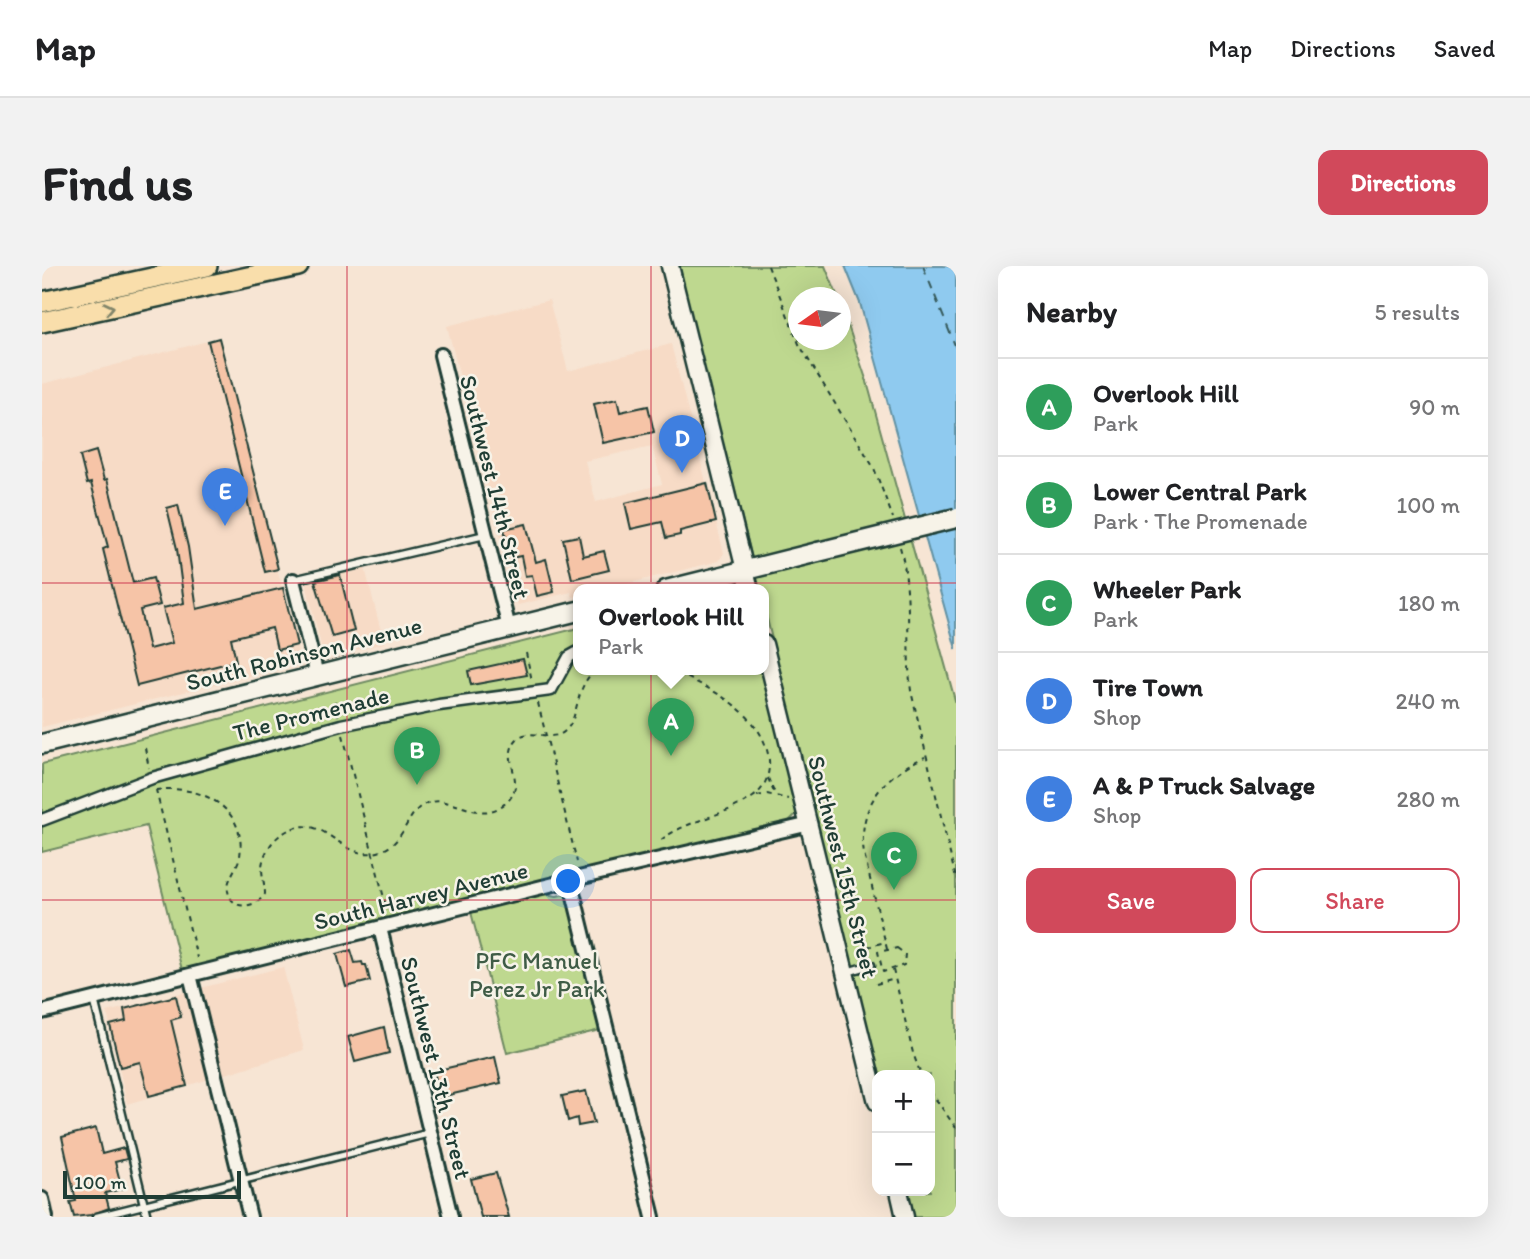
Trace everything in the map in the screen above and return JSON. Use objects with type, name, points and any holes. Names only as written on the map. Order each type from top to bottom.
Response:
[{"type":"main road","points":[[42,302],[207,266]]},
{"type":"main road","points":[[42,322],[298,266]]},
{"type":"main road","points":[[690,584],[956,518]]},
{"type":"main road","name":"South Robinson Avenue","points":[[42,744],[573,612]]},
{"type":"street","points":[[670,266],[748,584]]},
{"type":"street","name":"Southwest 14th Street","points":[[441,355],[509,628]]},
{"type":"street","points":[[293,580],[317,676]]},
{"type":"street","name":"The Promenade","points":[[42,820],[152,778],[341,726],[439,705],[551,690],[569,657],[573,655]]},
{"type":"street","name":"Southwest 15th Street","points":[[769,664],[872,1081]]},
{"type":"street","name":"South Harvey Avenue","points":[[42,1012],[570,880],[810,824]]},
{"type":"street","points":[[570,880],[653,1217]]},
{"type":"street","name":"Southwest 13th Street","points":[[380,928],[451,1217]]},
{"type":"street","points":[[190,975],[250,1217]]},
{"type":"street","points":[[900,1196],[905,1217]]},
{"type":"street","points":[[42,1199],[47,1217]]},
{"type":"lane","points":[[293,580],[485,535]]},
{"type":"lane","points":[[846,972],[871,965]]},
{"type":"lane","points":[[94,999],[147,1217]]},
{"type":"lane","points":[[96,1217],[430,1132]]},
{"type":"path","points":[[768,266],[799,344],[874,468],[894,523]]},
{"type":"path","points":[[900,545],[906,587],[909,674],[956,879]]},
{"type":"path","points":[[526,653],[577,862]]},
{"type":"path","points":[[197,958],[156,790],[181,788],[197,791],[230,814],[241,842],[240,858],[228,891],[231,899],[238,905],[247,907],[261,900],[265,894],[262,867],[265,854],[274,840],[285,832],[299,827],[315,828],[326,831],[348,849],[358,853],[373,853],[393,844],[402,835],[413,815],[422,806],[432,802],[444,802],[485,813],[503,805],[513,793],[516,774],[509,756],[517,738],[523,734],[562,733],[568,729],[581,688],[591,675]]},
{"type":"path","points":[[681,675],[715,693],[755,725],[764,738],[768,753],[768,777],[778,795]]},
{"type":"path","points":[[335,701],[387,910]]},
{"type":"path","points":[[145,748],[152,778]]},
{"type":"path","points":[[887,949],[864,854],[864,818],[883,784],[905,766],[926,756]]},
{"type":"path","points":[[755,796],[768,777]]},
{"type":"path","points":[[661,840],[755,796],[778,795],[793,800]]},
{"type":"path","points":[[867,947],[885,942]]},
{"type":"path","points":[[887,949],[901,950],[906,957],[902,967],[883,972],[878,952],[887,949]]},
{"type":"path","points":[[893,970],[919,1070]]},
{"type":"path","points":[[876,984],[896,979]]},
{"type":"path","points":[[935,1098],[956,1128]]},
{"type":"shaded area","points":[[549,300],[568,371],[671,344],[724,553],[719,561],[626,584],[573,584],[573,597],[571,592],[518,605],[447,326]],"holes":[[[652,446],[662,484],[596,502],[585,461]]]},
{"type":"shaded area","points":[[219,338],[297,647],[298,664],[42,727],[42,384]]},
{"type":"shaded area","points":[[365,568],[384,643],[324,658],[306,583]]},
{"type":"shaded area","points":[[283,967],[304,1050],[127,1104],[107,1012]]},
{"type":"green space","points":[[678,266],[825,266],[834,287],[788,287],[788,350],[851,350],[851,335],[867,382],[956,704],[956,1217],[911,1217],[906,1196],[935,1196],[935,1070],[875,1070],[769,627],[769,584],[758,584]]},
{"type":"green space","points":[[573,629],[573,675],[765,675],[798,806],[797,813],[786,824],[587,869],[182,970],[146,826],[42,852],[42,764]]},
{"type":"green space","name":"PFC Manuel Perez Jr Park","points":[[543,894],[565,894],[567,898],[600,1030],[507,1053],[471,912]]},
{"type":"water","points":[[845,266],[956,266],[956,649],[860,303]]},
{"type":"building","points":[[219,338],[278,569],[265,572],[208,341]]},
{"type":"building","points":[[617,399],[620,412],[648,406],[654,432],[603,443],[594,404]]},
{"type":"building","points":[[96,451],[104,480],[107,479],[133,583],[153,578],[160,605],[140,610],[149,649],[172,643],[163,608],[184,603],[177,549],[167,508],[178,505],[188,547],[197,609],[283,588],[297,645],[277,650],[272,628],[231,638],[236,661],[137,686],[103,549],[108,547],[91,483],[87,484],[80,456]]},
{"type":"building","points":[[707,483],[716,522],[680,531],[680,535],[666,538],[662,522],[631,529],[625,503]]},
{"type":"building","points":[[526,524],[536,562],[546,559],[554,592],[537,596],[532,575],[525,576],[521,556],[511,558],[504,529]]},
{"type":"building","points":[[579,536],[583,556],[604,551],[609,570],[572,579],[563,539]]},
{"type":"building","points":[[340,575],[354,631],[332,637],[315,581]]},
{"type":"building","points":[[523,659],[527,675],[471,685],[468,671]]},
{"type":"building","points":[[351,950],[355,963],[362,962],[366,965],[370,981],[346,987],[337,954]]},
{"type":"building","points":[[176,996],[181,1017],[171,1020],[187,1086],[149,1096],[140,1062],[120,1067],[110,1025],[126,1021],[124,1009]]},
{"type":"building","points":[[384,1027],[389,1053],[355,1062],[348,1037]]},
{"type":"building","points":[[495,1057],[501,1083],[440,1097],[434,1071]]},
{"type":"building","points":[[586,1091],[594,1123],[578,1126],[577,1118],[568,1121],[562,1096]]},
{"type":"building","points":[[96,1128],[102,1154],[124,1148],[127,1159],[115,1162],[122,1189],[105,1193],[109,1208],[91,1215],[74,1217],[70,1202],[76,1201],[62,1137]]},
{"type":"building","points":[[496,1173],[509,1217],[481,1217],[471,1179]]},
{"type":"ferry route","points":[[923,266],[956,348]]},
{"type":"place","name":"Tire Town","points":[[682,473]]},
{"type":"place","name":"A & P Truck Salvage","points":[[225,526]]},
{"type":"place","name":"Overlook Hill","points":[[671,756]]},
{"type":"place","name":"Lower Central Park","points":[[417,785]]},
{"type":"place","name":"Wheeler Park","points":[[894,890]]}]
